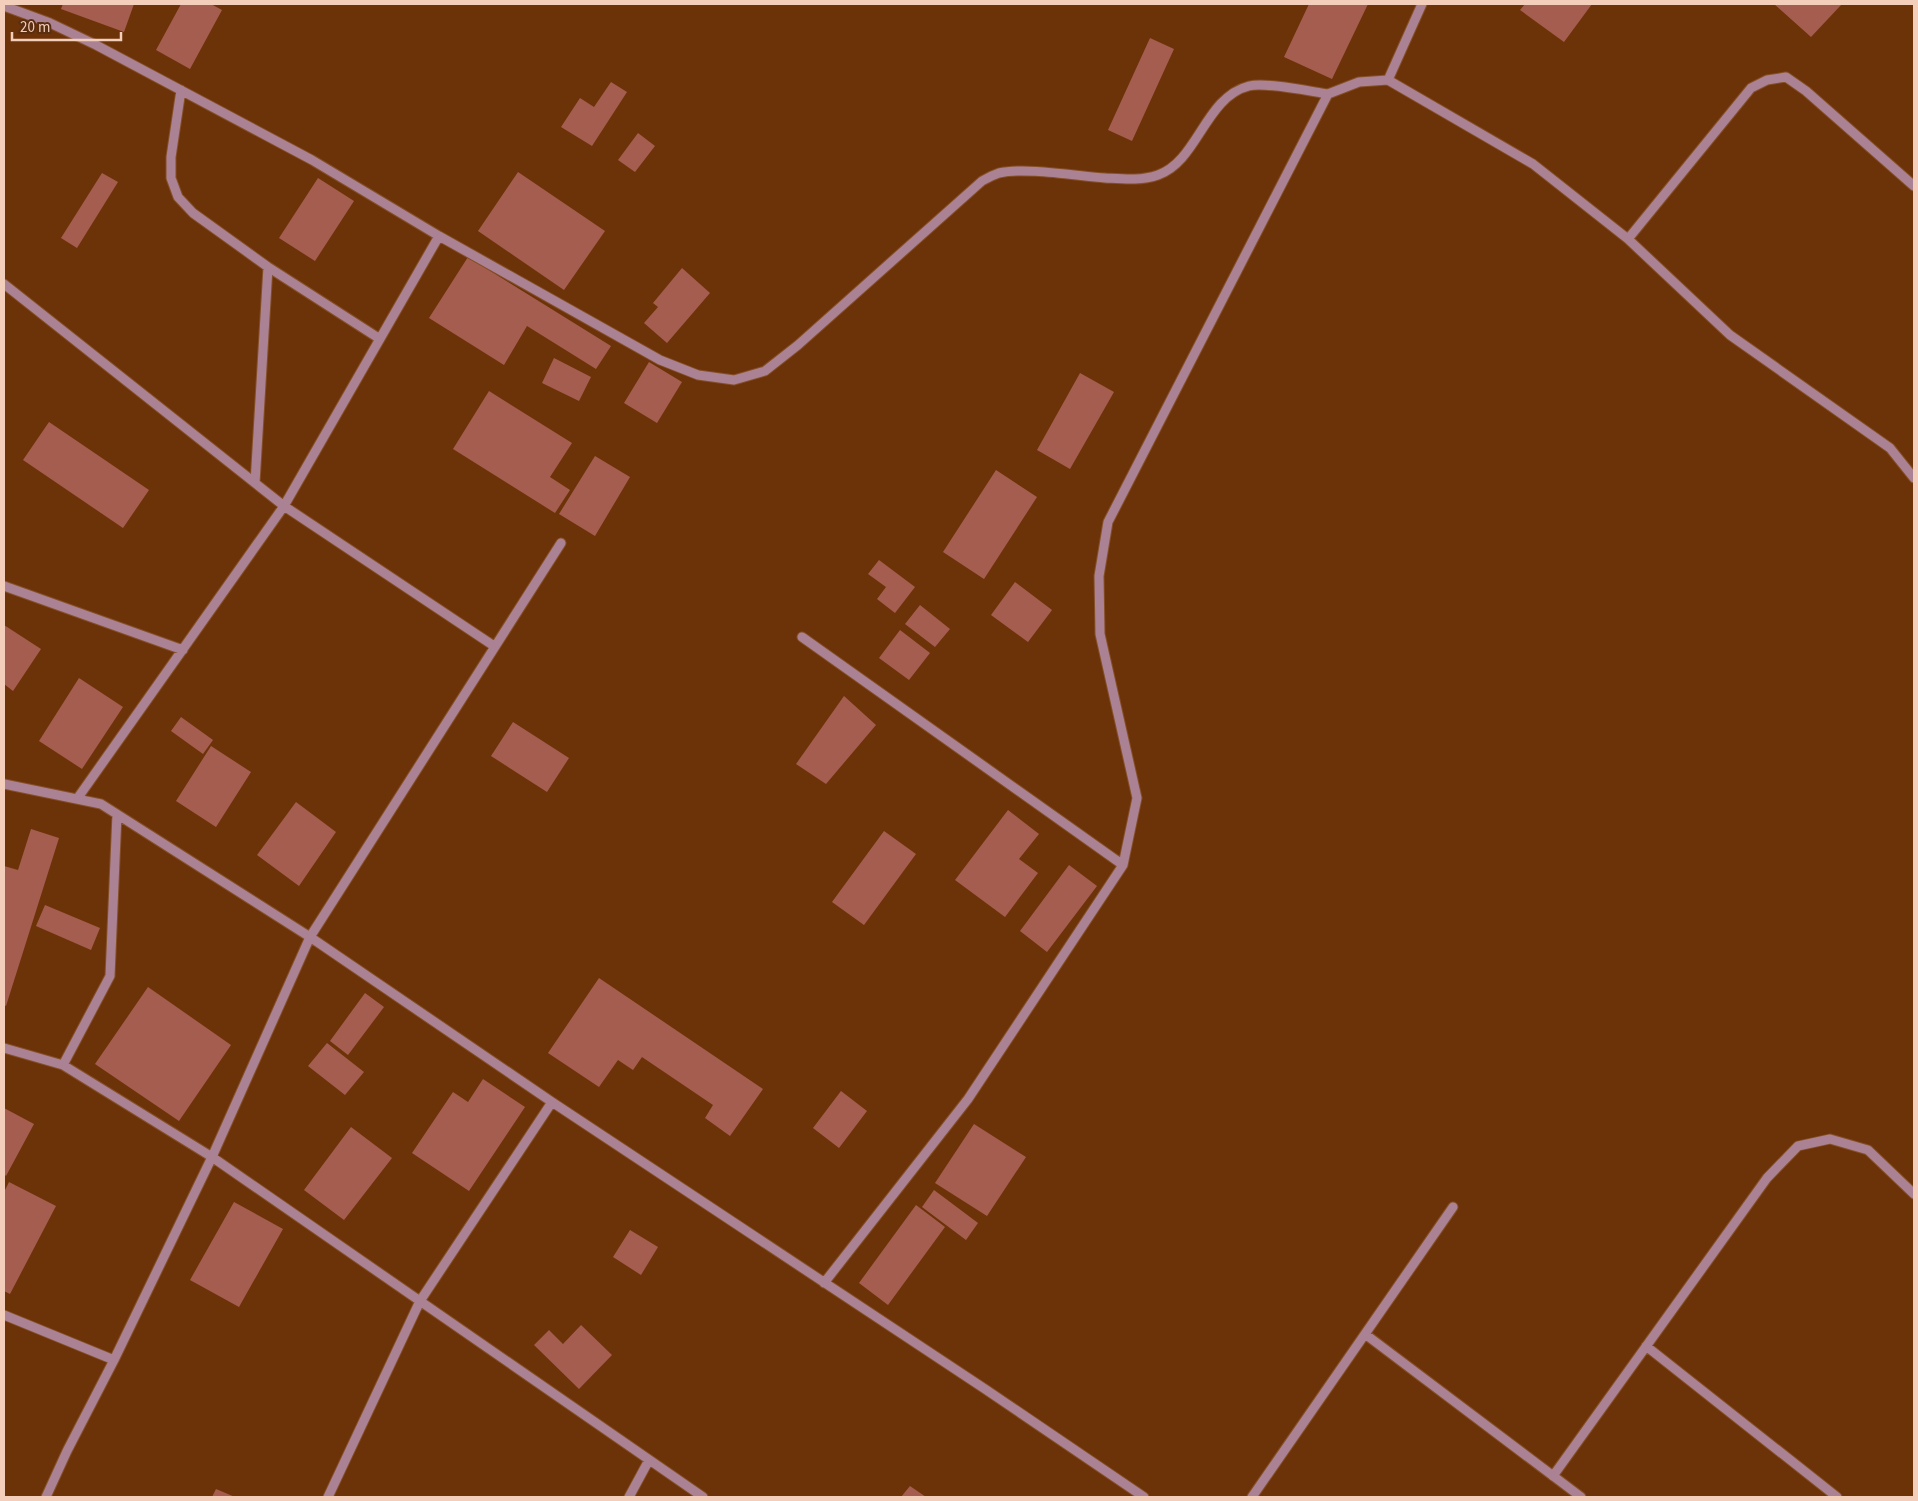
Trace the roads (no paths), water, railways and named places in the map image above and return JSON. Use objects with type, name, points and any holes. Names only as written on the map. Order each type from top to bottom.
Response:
[{"type":"street","points":[[1388,80],[1422,4]]},
{"type":"street","points":[[4,6],[50,23],[88,41],[312,160],[439,236],[660,360],[698,375],[734,380],[765,371],[798,345],[982,181],[998,173],[1018,171],[1133,180],[1157,176],[1170,170],[1182,158],[1216,109],[1232,94],[1248,86],[1267,85],[1328,94],[1359,82],[1388,80],[1533,164],[1628,239],[1730,335],[1890,448],[1914,478]]},
{"type":"street","points":[[1628,239],[1751,88],[1767,80],[1786,78],[1806,91],[1914,186]]},
{"type":"street","points":[[181,90],[171,157],[171,178],[178,196],[193,213],[268,267],[380,339]]},
{"type":"street","points":[[824,1282],[968,1099],[1123,864],[1137,798],[1100,634],[1099,576],[1108,522],[1328,94]]},
{"type":"street","points":[[78,799],[284,506],[439,236]]},
{"type":"street","points":[[255,482],[268,267]]},
{"type":"street","points":[[4,284],[284,506],[494,646]]},
{"type":"street","points":[[46,1497],[212,1157],[310,937],[561,543]]},
{"type":"street","points":[[4,586],[183,650]]},
{"type":"street","points":[[802,637],[1123,864]]},
{"type":"street","points":[[4,784],[101,804],[117,814],[310,937],[552,1102],[984,1388],[1144,1497]]},
{"type":"street","points":[[63,1066],[110,976],[117,814]]},
{"type":"street","points":[[4,1048],[63,1066],[212,1157],[703,1497]]},
{"type":"street","points":[[328,1497],[420,1301],[552,1102]]},
{"type":"street","points":[[1553,1476],[1767,1178],[1798,1146],[1830,1138],[1868,1150],[1914,1194]]},
{"type":"street","points":[[1252,1497],[1453,1207]]},
{"type":"street","points":[[4,1316],[114,1360]]},
{"type":"street","points":[[1364,1334],[1581,1497]]},
{"type":"street","points":[[1646,1346],[1837,1497]]},
{"type":"street","points":[[629,1497],[649,1460]]}]
